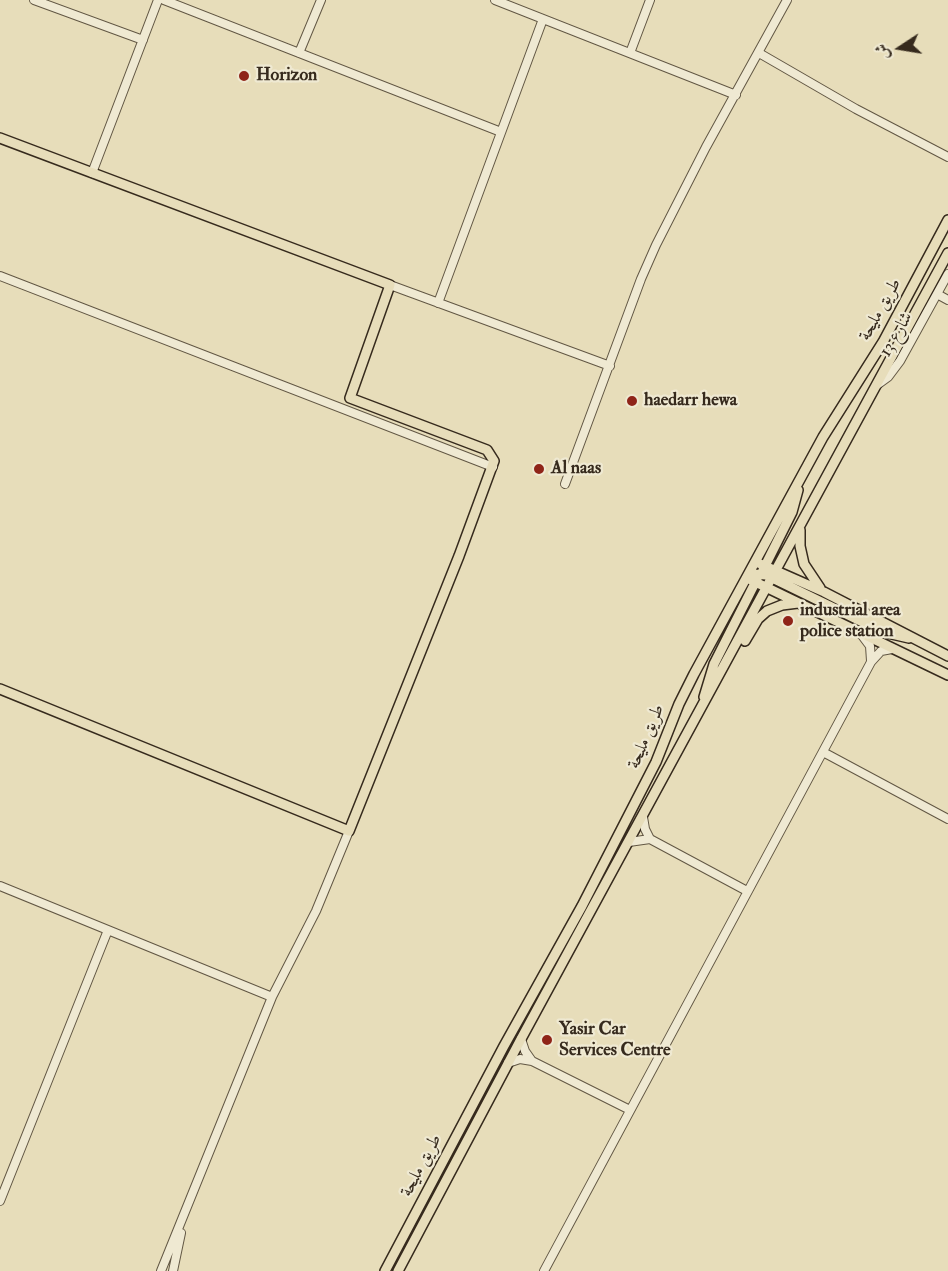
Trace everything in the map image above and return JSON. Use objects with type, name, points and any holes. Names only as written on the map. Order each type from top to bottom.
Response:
[{"type":"main road","points":[[0,138],[390,285],[350,398],[487,450],[493,458],[493,467],[349,831],[0,689]]},
{"type":"main road","name":"طريق مليحة","points":[[398,1271],[508,1063],[767,587],[761,572],[799,484],[833,419],[883,342],[948,220]]},
{"type":"main road","name":"طريق مليحة","points":[[385,1271],[504,1046],[582,906],[656,762],[687,687],[761,572],[801,525],[948,253]]},
{"type":"main road","points":[[801,525],[800,546],[804,564],[824,592]]},
{"type":"main road","points":[[761,572],[824,592],[948,656]]},
{"type":"main road","points":[[761,572],[883,632],[899,637],[915,638]]},
{"type":"main road","points":[[703,705],[710,672],[761,572]]},
{"type":"main road","points":[[767,587],[948,675]]},
{"type":"main road","points":[[733,650],[742,644],[758,619],[767,611],[782,605],[801,603]]},
{"type":"main road","points":[[413,1217],[413,1224],[419,1231]]},
{"type":"street","points":[[34,0],[142,40]]},
{"type":"street","points":[[92,173],[158,0]]},
{"type":"street","points":[[164,0],[501,132]]},
{"type":"street","points":[[299,53],[321,0]]},
{"type":"street","points":[[495,0],[736,95]]},
{"type":"street","points":[[630,53],[650,0]]},
{"type":"street","points":[[565,484],[641,279],[656,245],[706,147],[787,0]]},
{"type":"street","points":[[438,303],[543,19]]},
{"type":"street","points":[[759,53],[856,109],[948,157]]},
{"type":"street","name":"شارع 13","points":[[877,386],[897,366],[948,274]]},
{"type":"street","points":[[0,276],[493,467]]},
{"type":"street","points":[[390,285],[610,366]]},
{"type":"street","points":[[937,294],[948,300]]},
{"type":"street","points":[[860,633],[870,646],[871,662]]},
{"type":"street","points":[[544,1271],[871,662],[877,654],[892,649]]},
{"type":"street","points":[[823,752],[948,819]]},
{"type":"street","points":[[643,817],[650,839]]},
{"type":"street","points":[[161,1271],[272,997],[316,911],[349,831]]},
{"type":"street","points":[[629,842],[650,839],[747,891]]},
{"type":"street","points":[[0,886],[272,997]]},
{"type":"street","points":[[0,1201],[108,930]]},
{"type":"street","points":[[521,1039],[532,1061]]},
{"type":"street","points":[[508,1063],[520,1059],[532,1061],[630,1110]]},
{"type":"street","points":[[173,1271],[180,1243],[181,1225]]},
{"type":"place","name":"Horizon","points":[[244,76]]},
{"type":"place","name":"haedarr hewa","points":[[632,401]]},
{"type":"place","name":"Al naas","points":[[539,469]]},
{"type":"place","name":"industrial area police station","points":[[788,621]]},
{"type":"place","name":"Yasir Car Services Centre","points":[[547,1040]]}]
